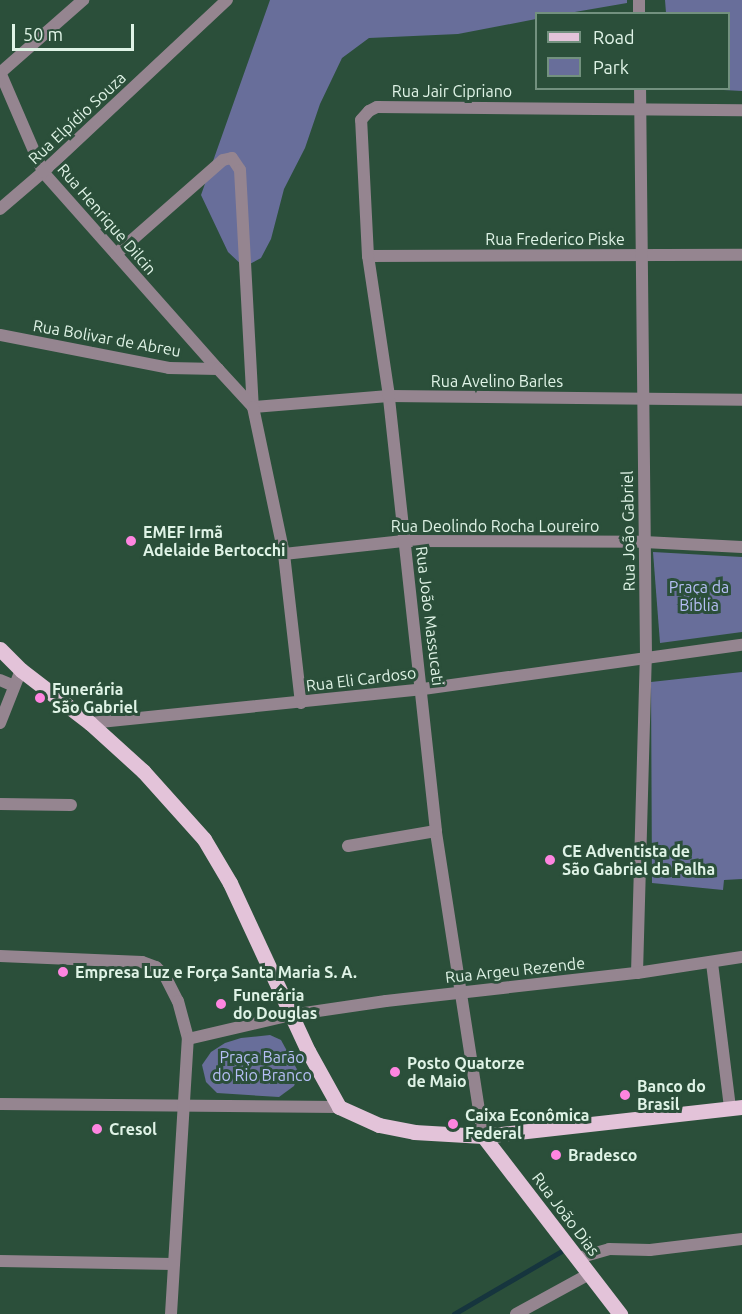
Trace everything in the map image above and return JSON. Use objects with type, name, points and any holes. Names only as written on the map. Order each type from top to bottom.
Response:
[{"type":"main road","points":[[0,649],[21,670],[90,723],[143,771],[204,839],[230,883],[291,1015],[339,1107],[379,1125],[414,1132],[483,1136],[736,1108]]},
{"type":"main road","name":"Rua João Dias","points":[[483,1136],[620,1314]]},
{"type":"street","points":[[0,73],[83,0]]},
{"type":"street","name":"Rua Elpídio Souza","points":[[0,209],[44,172],[227,0]]},
{"type":"street","name":"Rua Henrique Dilcin","points":[[0,73],[44,172],[218,369]]},
{"type":"street","name":"Rua João Gabriel","points":[[637,973],[646,657],[640,90]]},
{"type":"street","name":"Rua Jair Cipriano","points":[[377,107],[640,107],[742,110]]},
{"type":"street","name":"Rua João Massucati","points":[[377,107],[369,111],[361,120],[368,256],[389,396],[403,541],[423,689],[436,831],[483,1136]]},
{"type":"street","points":[[116,254],[223,160],[232,158],[240,170],[253,407],[284,554],[302,703]]},
{"type":"street","name":"Rua Frederico Piske","points":[[368,256],[742,255]]},
{"type":"street","name":"Rua Bolivar de Abreu","points":[[0,335],[169,368],[218,369]]},
{"type":"street","points":[[218,369],[253,407]]},
{"type":"street","name":"Rua Avelino Barles","points":[[253,407],[389,396],[742,400]]},
{"type":"street","name":"Rua Deolindo Rocha Loureiro","points":[[284,554],[403,541],[644,542],[742,547]]},
{"type":"street","name":"Rua Eli Cardoso","points":[[90,723],[423,689],[742,645]]},
{"type":"street","points":[[0,723],[21,670]]},
{"type":"street","points":[[0,680],[14,686]]},
{"type":"street","points":[[0,804],[71,805]]},
{"type":"street","points":[[348,846],[436,831]]},
{"type":"street","points":[[0,956],[142,962],[156,967],[165,976],[178,1001],[188,1039],[171,1314]]},
{"type":"street","name":"Rua Argeu Rezende","points":[[291,1015],[637,973],[742,957]]},
{"type":"street","points":[[712,963],[736,1108]]},
{"type":"street","points":[[188,1039],[291,1015]]},
{"type":"street","points":[[0,1104],[339,1107]]},
{"type":"street","points":[[578,1258],[609,1249],[650,1250],[742,1239]]},
{"type":"street","points":[[0,1261],[173,1264]]},
{"type":"street","points":[[516,1314],[589,1274]]},
{"type":"green space","points":[[270,0],[627,0],[627,3],[575,12],[535,12],[535,19],[458,34],[369,38],[342,58],[320,104],[305,148],[284,189],[271,239],[261,258],[244,267],[228,252],[201,195]]},
{"type":"green space","points":[[665,0],[742,0],[742,91],[724,90],[730,90],[730,12],[666,12]]},
{"type":"green space","name":"Praça da Bíblia","points":[[653,552],[742,557],[742,632],[660,643]]},
{"type":"green space","points":[[742,672],[742,879],[724,880],[723,890],[652,883],[651,682]]},
{"type":"green space","name":"Praça Barão do Rio Branco","points":[[270,1035],[281,1040],[299,1073],[294,1086],[279,1097],[217,1093],[206,1082],[202,1065],[211,1052],[225,1043],[241,1038]]},
{"type":"waterway","points":[[454,1314],[560,1252]]},
{"type":"place","name":"EMEF Irmã Adelaide Bertocchi","points":[[131,541]]},
{"type":"place","name":"Funerária São Gabriel","points":[[40,698]]},
{"type":"place","name":"CE Adventista de São Gabriel da Palha","points":[[550,860]]},
{"type":"place","name":"Empresa Luz e Força Santa Maria S. A.","points":[[63,972]]},
{"type":"place","name":"Funerária do Douglas","points":[[221,1004]]},
{"type":"place","name":"Posto Quatorze de Maio","points":[[395,1072]]},
{"type":"place","name":"Banco do Brasil","points":[[625,1095]]},
{"type":"place","name":"Caixa Econômica Federal","points":[[453,1124]]},
{"type":"place","name":"Cresol","points":[[97,1129]]},
{"type":"place","name":"Bradesco","points":[[556,1155]]}]
